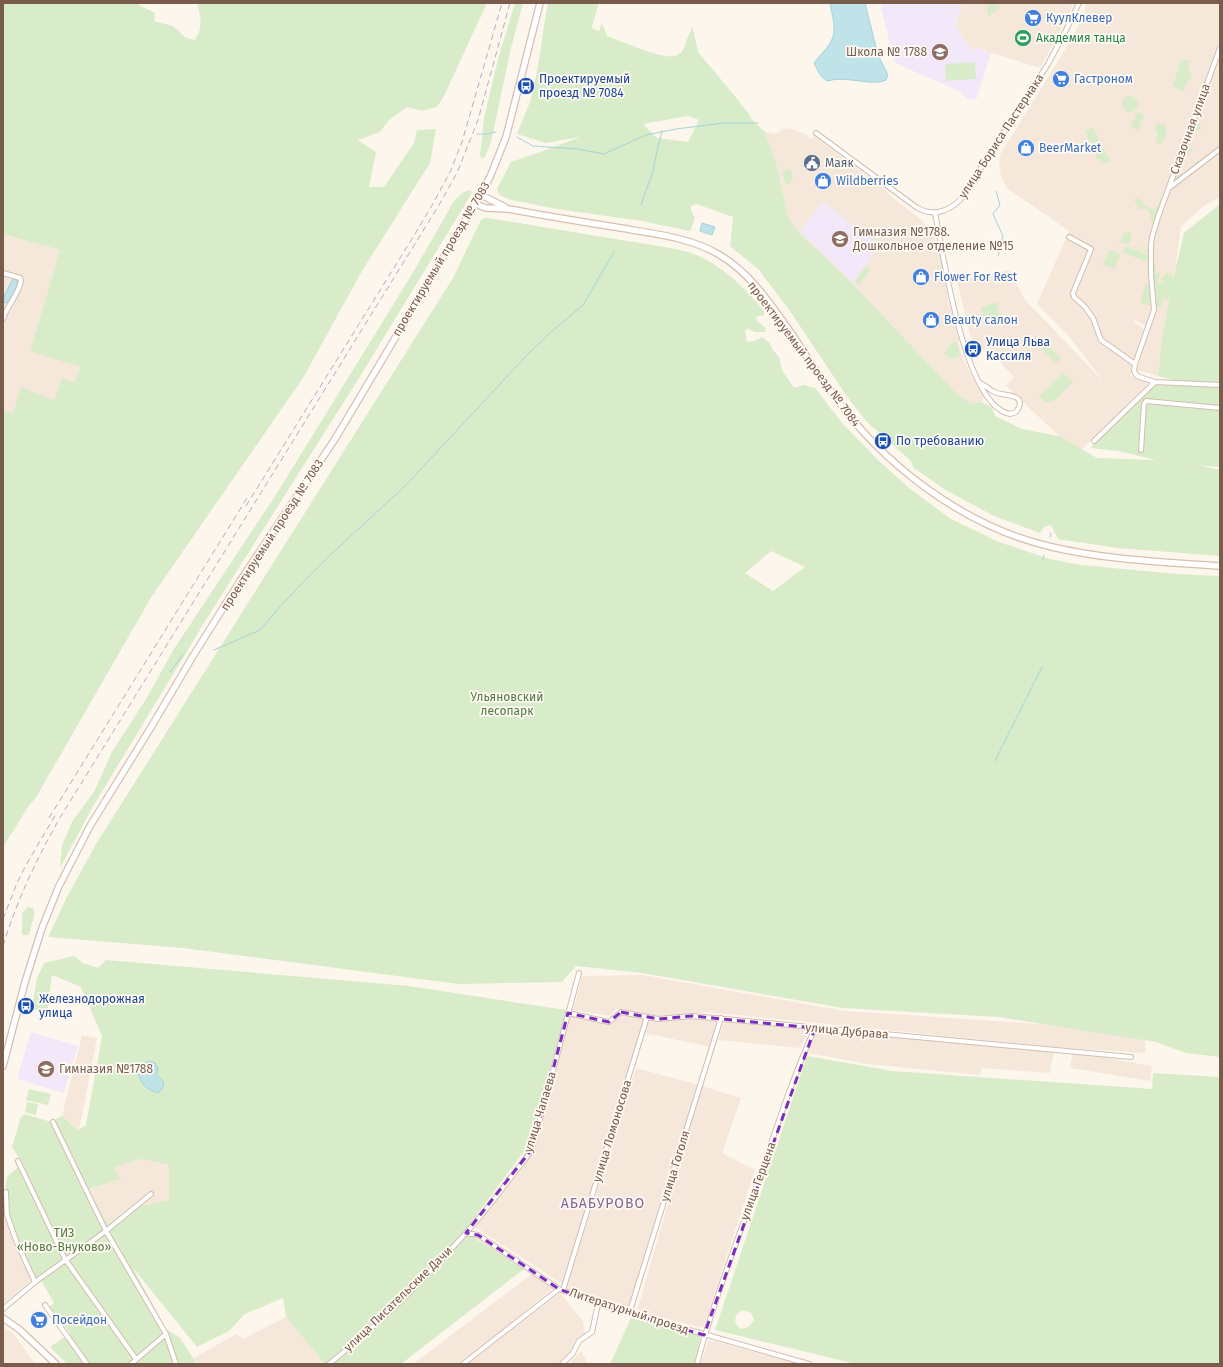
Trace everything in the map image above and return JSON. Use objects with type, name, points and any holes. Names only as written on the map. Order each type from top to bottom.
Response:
[{"type":"main road","name":"проектируемый проезд № 7083","points":[[3,1066],[24,982],[42,928],[59,886],[90,826],[240,581],[335,438],[480,195],[496,163],[506,137],[540,3]]},
{"type":"main road","name":"проектируемый проезд № 7084","points":[[480,195],[509,209]]},
{"type":"main road","name":"проектируемый проезд № 7084","points":[[475,204],[486,208],[509,209],[679,239],[697,244],[720,255],[746,275],[762,293],[838,402],[854,423],[874,444],[906,473],[930,491],[979,520],[1027,540],[1050,547],[1075,552],[1220,566]]},
{"type":"main road","points":[[3,1318],[20,1330],[56,1364]]},
{"type":"street","name":"улица Бориса Пастернака","points":[[935,213],[947,210],[960,200],[1048,64],[1078,3]]},
{"type":"street","name":"Сказочная улица","points":[[1134,364],[1154,310],[1151,275],[1151,241],[1158,217],[1220,48]]},
{"type":"street","points":[[816,133],[914,206],[925,211],[935,213],[959,328],[968,356],[984,393],[988,398],[1008,414],[1013,414],[1018,408],[1019,402],[1016,396],[997,393],[980,383]]},
{"type":"street","name":"Сказочная улица","points":[[1169,188],[1220,149]]},
{"type":"street","points":[[1069,238],[1091,249],[1073,292],[1074,297],[1085,307],[1093,318],[1101,340],[1134,364],[1134,371],[1137,376],[1156,382],[1220,385]]},
{"type":"street","points":[[3,273],[20,278],[21,280],[17,293],[6,310],[3,319]]},
{"type":"street","points":[[1094,441],[1156,382]]},
{"type":"street","points":[[1140,450],[1144,404],[1146,401],[1220,408]]},
{"type":"street","name":"улица Чапаева","points":[[466,1233],[532,1149],[579,973]]},
{"type":"street","name":"улица Дубрава","points":[[568,1013],[608,1022],[621,1012],[658,1020],[692,1016],[721,1018],[1130,1057]]},
{"type":"street","name":"улица Ломоносова","points":[[561,1290],[647,1017]]},
{"type":"street","name":"улица Гоголя","points":[[629,1314],[721,1018]]},
{"type":"street","name":"улица Герцена","points":[[697,1364],[704,1335],[799,1065],[815,1028]]},
{"type":"street","points":[[53,1122],[106,1231],[166,1334],[176,1364]]},
{"type":"street","points":[[18,1161],[65,1259],[136,1359]]},
{"type":"street","points":[[6,1192],[7,1215],[17,1243],[35,1282]]},
{"type":"street","points":[[3,1309],[35,1282],[106,1231],[151,1194]]},
{"type":"street","name":"Литературный проезд","points":[[466,1233],[478,1235],[561,1290],[629,1314],[809,1364]]},
{"type":"street","name":"улица Писательские Дачи","points":[[329,1364],[349,1348],[409,1292],[466,1233]]},
{"type":"street","points":[[464,1364],[561,1290]]},
{"type":"street","points":[[562,1364],[573,1353],[579,1341],[592,1332],[598,1304]]},
{"type":"street","points":[[45,1305],[87,1364]]},
{"type":"street","points":[[131,1364],[166,1334]]},
{"type":"highlighted area","points":[[621,1012],[658,1019],[692,1016],[815,1028],[704,1335],[598,1304],[559,1289],[478,1235],[466,1233],[532,1149],[568,1013],[609,1022]]},
{"type":"shaded area","name":"Школа № 1788","points":[[881,3],[962,3],[955,26],[971,50],[975,51],[976,48],[991,53],[977,98],[969,100],[959,91],[895,63]]},
{"type":"shaded area","points":[[962,3],[1074,3],[1040,68],[976,48],[975,51],[971,50],[955,26]]},
{"type":"shaded area","points":[[1087,3],[1220,3],[1220,196],[1201,208],[1181,227],[1173,284],[1163,330],[1158,376],[1137,370],[1149,327],[1138,322],[1135,318],[1134,323],[1142,327],[1144,330],[1130,375],[1149,383],[1080,451],[1059,436],[1006,386],[1014,377],[1001,363],[996,354],[989,348],[974,352],[957,281],[1009,270],[1025,300],[1104,382],[1068,335],[1037,304],[1069,231],[1007,188],[1001,177],[999,164],[1001,153],[1069,43],[1082,18]]},
{"type":"shaded area","points":[[789,128],[805,134],[812,139],[814,136],[884,189],[919,218],[930,230],[939,248],[949,305],[954,318],[961,353],[971,375],[985,397],[981,402],[972,404],[958,395],[852,283],[799,233],[788,217],[777,166],[765,132],[776,134],[783,129]]},
{"type":"shaded area","name":"Гимназия №1788. Дошкольное отделение №15","points":[[823,202],[880,246],[853,282],[800,231]]},
{"type":"shaded area","points":[[3,234],[60,250],[30,351],[80,366],[76,382],[62,378],[54,400],[13,413],[3,411]]},
{"type":"shaded area","points":[[642,975],[845,1011],[1055,1025],[1144,1037],[1146,1053],[1055,1047],[706,1012],[660,1018],[616,1009],[610,1016],[573,1010],[582,976]]},
{"type":"shaded area","points":[[624,1014],[645,1019],[564,1285],[475,1227],[530,1157],[570,1016],[611,1024]]},
{"type":"shaded area","points":[[693,1017],[720,1019],[711,1047],[644,1033],[648,1022]]},
{"type":"shaded area","points":[[724,1022],[810,1030],[800,1048],[718,1040]]},
{"type":"shaded area","points":[[818,1030],[1054,1052],[1050,1073],[982,1068],[980,1075],[867,1064],[808,1053]]},
{"type":"shaded area","name":"Гимназия №1788","points":[[31,1032],[78,1046],[64,1093],[17,1079]]},
{"type":"shaded area","points":[[82,1035],[97,1038],[79,1130],[62,1116]]},
{"type":"shaded area","points":[[1073,1052],[1152,1066],[1150,1081],[1070,1068]]},
{"type":"shaded area","points":[[636,1068],[699,1085],[628,1311],[566,1290]]},
{"type":"shaded area","points":[[702,1086],[741,1098],[722,1153],[755,1170],[703,1328],[637,1311]]},
{"type":"shaded area","points":[[144,1159],[169,1165],[169,1200],[130,1208],[108,1224],[88,1189],[120,1179],[114,1168],[132,1161]]},
{"type":"shaded area","points":[[3,1215],[6,1215],[15,1246],[32,1280],[3,1304]]},
{"type":"shaded area","points":[[532,1274],[539,1277],[553,1288],[458,1364],[413,1364]]},
{"type":"shaded area","points":[[560,1293],[583,1321],[585,1335],[575,1342],[571,1353],[560,1364],[468,1364]]},
{"type":"shaded area","points":[[286,1317],[325,1364],[198,1364],[194,1358],[236,1334],[243,1339]]},
{"type":"shaded area","points":[[3,1327],[13,1333],[35,1364],[3,1364]]},
{"type":"shaded area","points":[[709,1340],[800,1364],[701,1364]]},
{"type":"shaded area","points":[[581,1351],[588,1364],[568,1364]]},
{"type":"green space","points":[[3,3],[139,3],[139,5],[155,13],[154,21],[173,26],[186,38],[195,40],[198,36],[200,27],[200,13],[197,3],[487,3],[445,94],[437,107],[422,111],[407,107],[389,120],[380,132],[358,140],[376,152],[369,187],[384,187],[414,143],[417,130],[436,129],[430,163],[362,271],[303,378],[152,596],[35,799],[30,804],[3,847],[3,411],[13,413],[21,387],[54,400],[62,378],[75,382],[80,367],[30,351],[60,250],[3,234]]},
{"type":"green space","points":[[515,3],[523,3],[511,48],[491,142],[485,157],[482,159],[480,156],[484,118],[498,59]]},
{"type":"green space","points":[[548,3],[599,3],[592,26],[593,29],[599,31],[602,23],[607,36],[662,55],[675,56],[682,51],[685,47],[692,25],[698,52],[734,95],[752,120],[765,132],[777,166],[788,217],[799,233],[852,283],[958,395],[972,404],[981,402],[992,407],[995,416],[1022,429],[1059,436],[1097,458],[1156,460],[1118,451],[1091,448],[1096,441],[1156,384],[1220,386],[1220,467],[1198,465],[1220,470],[1220,556],[1118,548],[1058,539],[1050,525],[1044,527],[1040,533],[994,516],[944,489],[914,468],[910,460],[867,422],[848,398],[790,311],[758,269],[730,246],[733,217],[696,204],[691,206],[691,211],[695,218],[690,231],[642,221],[557,209],[507,199],[499,194],[497,189],[511,162],[580,137],[546,143],[517,134],[529,104],[535,83]],"holes":[[[688,116],[699,120],[688,142],[657,138],[643,124]]]},
{"type":"green space","points":[[988,3],[994,3],[1000,8],[989,16],[987,11]]},
{"type":"green space","points":[[1183,60],[1189,60],[1188,70],[1192,74],[1191,79],[1186,83],[1184,90],[1182,91],[1172,86],[1176,80],[1179,63]]},
{"type":"green space","points":[[975,62],[976,79],[946,81],[945,64]]},
{"type":"green space","points":[[1130,96],[1137,101],[1138,104],[1133,111],[1130,112],[1123,107],[1122,104],[1127,97]]},
{"type":"green space","points":[[1137,113],[1142,113],[1144,118],[1139,122],[1139,129],[1137,130],[1132,126],[1132,121],[1135,120],[1135,115]]},
{"type":"green space","points":[[1196,122],[1196,124],[1200,124],[1201,129],[1196,131],[1194,129],[1186,150],[1192,148],[1193,151],[1188,153],[1186,152],[1178,172],[1182,174],[1199,160],[1199,162],[1173,182],[1194,123]]},
{"type":"green space","points":[[1159,123],[1166,125],[1165,138],[1160,144],[1157,143],[1155,139],[1158,134],[1155,129]]},
{"type":"green space","points":[[1093,128],[1099,141],[1091,144],[1085,131]]},
{"type":"green space","points":[[1099,147],[1102,147],[1106,152],[1106,155],[1109,157],[1110,160],[1108,163],[1104,163],[1096,158],[1096,150]]},
{"type":"green space","points":[[789,169],[791,171],[793,181],[786,184],[782,171]]},
{"type":"green space","points":[[470,190],[472,193],[359,378],[209,615],[92,808],[60,868],[62,845],[73,820],[94,792],[112,752],[146,699],[174,649],[277,493],[414,271],[454,201],[462,193]]},
{"type":"green space","points":[[1162,195],[1163,198],[1155,221],[1152,222],[1149,211],[1139,209],[1134,200],[1140,199],[1144,206],[1156,210]]},
{"type":"green space","points":[[1220,204],[1220,383],[1177,381],[1158,376],[1163,330],[1170,298],[1167,300],[1162,298],[1161,307],[1156,307],[1153,264],[1156,263],[1156,274],[1160,273],[1156,283],[1164,283],[1161,279],[1166,273],[1171,274],[1173,280],[1184,233]]},
{"type":"green space","name":"Ульяновский лесопарк","points":[[486,218],[494,219],[673,248],[702,257],[712,263],[740,285],[764,311],[764,315],[756,317],[757,321],[766,328],[765,332],[755,332],[749,329],[745,330],[747,342],[754,341],[762,337],[770,343],[772,349],[779,357],[782,370],[794,388],[803,385],[815,388],[842,423],[879,461],[909,488],[951,519],[999,542],[1050,559],[1081,565],[1177,574],[1220,576],[1220,1057],[1186,1053],[1156,1042],[998,1017],[843,1008],[642,973],[576,966],[562,982],[459,984],[183,948],[48,937],[67,897],[96,844],[453,278],[481,220]],"holes":[[[771,551],[805,567],[773,591],[745,573]]]},
{"type":"green space","points":[[1124,233],[1131,233],[1132,237],[1130,242],[1126,244],[1147,251],[1148,248],[1149,251],[1147,252],[1111,239],[1122,242],[1121,238]]},
{"type":"green space","points":[[1125,246],[1148,255],[1148,262],[1123,253]]},
{"type":"green space","points":[[1109,250],[1120,254],[1115,269],[1103,265]]},
{"type":"green space","points":[[866,266],[870,270],[859,285],[855,281]]},
{"type":"green space","points":[[1145,284],[1150,285],[1151,306],[1140,303]]},
{"type":"green space","points":[[997,302],[999,313],[998,317],[983,318],[981,307]]},
{"type":"green space","points":[[954,341],[957,344],[961,356],[951,359],[944,354]]},
{"type":"green space","points":[[1045,342],[1061,358],[1056,363],[1040,347]]},
{"type":"green space","points":[[1063,373],[1073,382],[1053,402],[1045,402],[1039,396]]},
{"type":"green space","points":[[28,907],[34,909],[34,916],[29,935],[22,935],[22,913]]},
{"type":"green space","name":"ТИЗ «Ново-Внуково»","points":[[74,956],[83,963],[98,968],[106,960],[409,986],[566,1010],[530,1143],[470,1224],[473,1237],[524,1269],[401,1364],[325,1364],[286,1317],[283,1298],[245,1314],[229,1331],[197,1347],[133,1268],[166,1329],[180,1338],[197,1364],[67,1364],[50,1347],[70,1333],[50,1307],[54,1303],[41,1280],[32,1280],[27,1269],[8,1216],[6,1203],[7,1178],[14,1170],[23,1164],[12,1147],[21,1117],[25,1114],[51,1122],[62,1116],[78,1130],[86,1125],[102,1036],[81,987],[52,975],[47,1015],[32,1008],[37,978],[44,963]],"holes":[[[144,1159],[169,1165],[169,1200],[130,1208],[108,1224],[88,1189],[121,1179],[114,1168],[132,1161]]]},
{"type":"green space","points":[[807,1056],[892,1071],[1152,1089],[1153,1073],[1220,1077],[1220,1364],[856,1364],[715,1330]],"holes":[[[742,1310],[751,1313],[754,1320],[749,1327],[740,1329],[735,1322],[736,1315]]]},
{"type":"green space","points":[[29,1089],[51,1094],[48,1105],[26,1100]]},
{"type":"green space","points":[[27,1102],[38,1104],[36,1115],[25,1112]]},
{"type":"green space","points":[[631,1318],[701,1336],[694,1364],[610,1364]]},
{"type":"water","points":[[830,3],[865,3],[878,55],[888,75],[886,80],[881,82],[843,79],[827,81],[820,75],[814,63],[827,48],[834,34],[834,23]]},
{"type":"water","points":[[702,223],[715,227],[712,235],[700,231]]},
{"type":"water","points":[[13,279],[17,280],[16,290],[7,303],[3,302],[5,294]]},
{"type":"water","points":[[150,1061],[155,1063],[158,1068],[157,1075],[164,1082],[163,1088],[158,1093],[145,1086],[138,1073],[143,1064]]},
{"type":"waterway","points":[[517,137],[533,146],[578,149],[604,154],[646,135],[676,129],[724,123],[758,123]]},
{"type":"waterway","points":[[641,205],[653,171],[662,131]]},
{"type":"waterway","points":[[477,134],[496,132]]},
{"type":"waterway","points":[[996,191],[1000,205],[993,214],[1003,236],[998,256]]},
{"type":"waterway","points":[[214,650],[260,630],[285,601],[327,558],[405,486],[528,354],[583,305],[614,252]]},
{"type":"waterway","points":[[1050,537],[1051,533]]},
{"type":"waterway","points":[[1043,559],[1044,555]]},
{"type":"waterway","points":[[170,672],[183,655]]},
{"type":"waterway","points":[[995,761],[1042,667]]},
{"type":"railway","points":[[246,506],[415,234],[451,170],[462,142],[502,3]]},
{"type":"railway","points":[[3,946],[28,880],[61,816],[439,205],[457,173],[478,120],[510,3]]},
{"type":"railway","points":[[49,818],[247,498]]},
{"type":"railway","points":[[3,919],[17,883],[26,865],[56,814]]},
{"type":"place","name":"КуулКлевер","points":[[1033,18]]},
{"type":"place","name":"Академия танца","points":[[1023,38]]},
{"type":"place","name":"Школа № 1788","points":[[940,52]]},
{"type":"place","name":"Гастроном","points":[[1061,79]]},
{"type":"place","name":"Проектируемый проезд № 7084","points":[[526,86]]},
{"type":"place","name":"BeerMarket","points":[[1026,148]]},
{"type":"place","name":"Маяк","points":[[812,163]]},
{"type":"place","name":"Wildberries","points":[[823,181]]},
{"type":"place","name":"Гимназия №1788. Дошкольное отделение №15","points":[[840,239]]},
{"type":"place","name":"Flower For Rest","points":[[921,277]]},
{"type":"place","name":"Beauty салон","points":[[931,320]]},
{"type":"place","name":"Улица Льва Кассиля","points":[[973,349]]},
{"type":"place","name":"По требованию","points":[[883,441]]},
{"type":"place","name":"Железнодорожная улица","points":[[26,1006]]},
{"type":"place","name":"Гимназия №1788","points":[[46,1069]]},
{"type":"place","name":"Посейдон","points":[[39,1320]]},
{"type":"district","name":"АБАБУРОВО","points":[[603,1203]]}]
